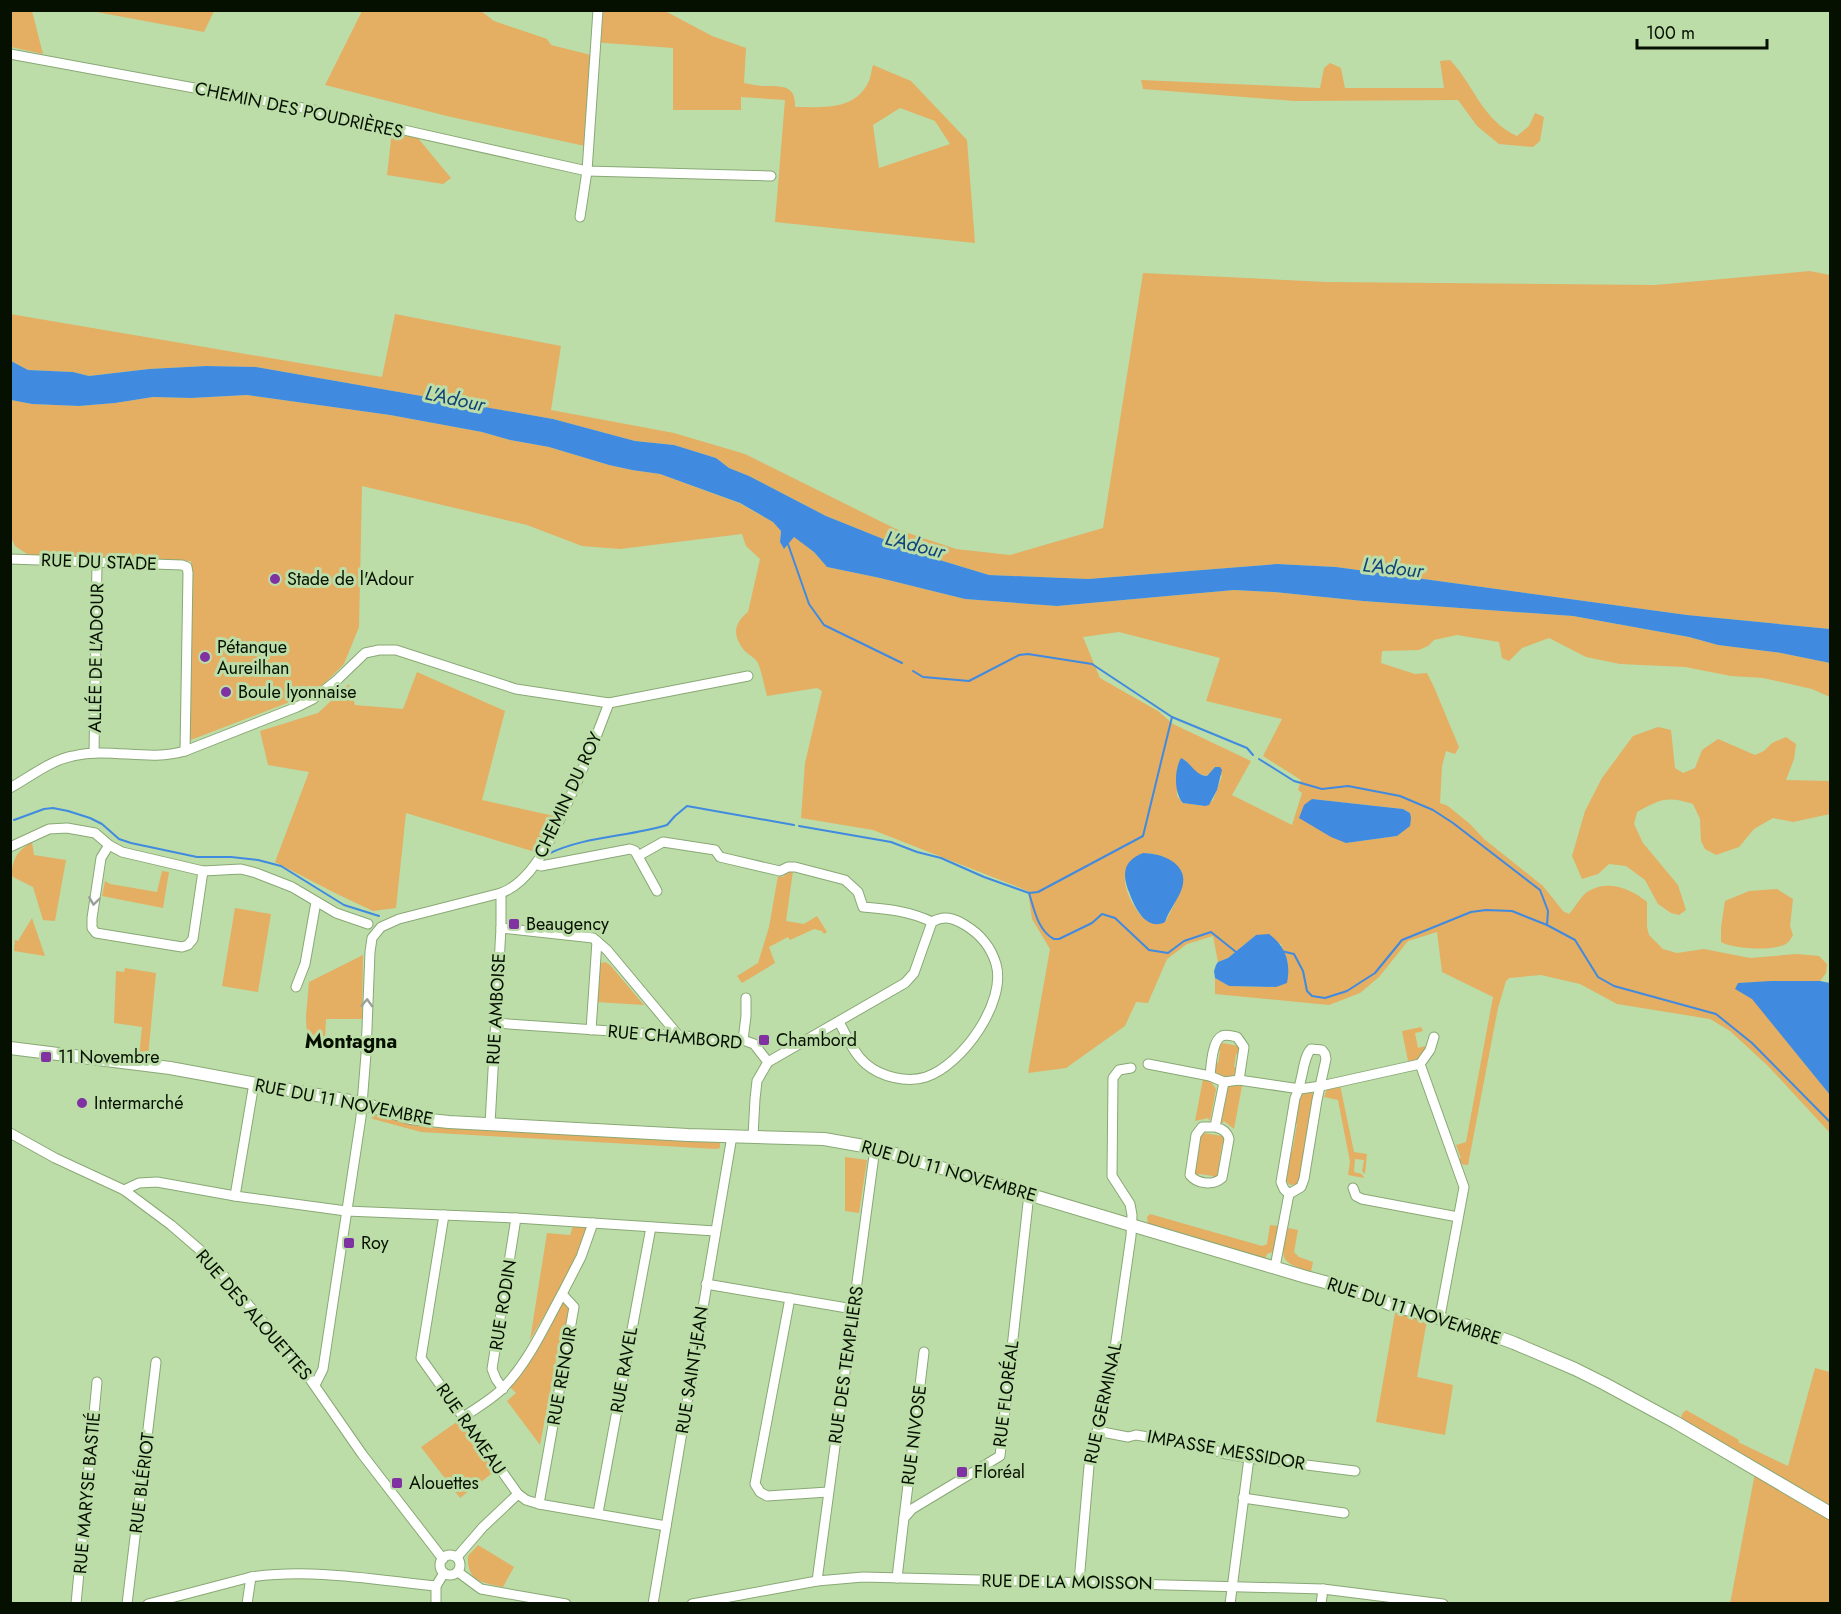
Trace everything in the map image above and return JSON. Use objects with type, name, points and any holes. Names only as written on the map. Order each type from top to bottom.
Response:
[{"type":"street","points":[[580,218],[587,171],[598,10]]},
{"type":"street","name":"CHEMIN DES POUDRIÈRES","points":[[10,54],[318,111],[587,171],[771,176]]},
{"type":"street","name":"RUE DU STADE","points":[[10,559],[187,567],[185,751]]},
{"type":"street","name":"ALLÉE DE L'ADOUR","points":[[94,753],[97,562]]},
{"type":"street","points":[[10,788],[72,756],[94,753],[170,756],[185,751],[313,699],[365,653],[379,650],[396,651],[516,689],[609,703],[748,676]]},
{"type":"street","name":"CHEMIN DU ROY","points":[[315,1385],[323,1369],[361,1116],[372,938],[381,927],[399,919],[510,890],[536,864],[551,837],[594,746],[609,703]]},
{"type":"street","points":[[10,847],[49,829],[67,828],[95,833],[122,852],[203,871],[241,869],[256,873],[292,888],[336,914],[369,924]]},
{"type":"street","points":[[638,856],[663,842],[715,850],[720,857],[780,871],[788,867],[795,867],[845,880],[858,892],[863,907],[905,911],[932,922]]},
{"type":"street","points":[[109,845],[101,858],[92,918],[92,928],[96,933],[182,947],[188,945],[193,939],[203,871]]},
{"type":"street","points":[[536,864],[541,866],[626,849],[635,851],[657,891]]},
{"type":"street","name":"RUE AMBOISE","points":[[490,1124],[501,893]]},
{"type":"street","points":[[296,987],[305,964],[316,902]]},
{"type":"street","points":[[753,1136],[757,1081],[768,1062],[904,983],[914,973],[932,922],[948,917],[957,920],[974,930],[988,946],[996,965],[997,982],[994,997],[985,1018],[974,1038],[955,1058],[928,1076],[906,1079],[886,1075],[867,1065],[854,1050],[839,1022]]},
{"type":"street","points":[[501,928],[593,938],[607,950],[678,1035]]},
{"type":"street","points":[[591,1030],[597,941]]},
{"type":"street","points":[[743,1040],[746,998]]},
{"type":"street","name":"RUE CHAMBORD","points":[[495,1023],[743,1040],[754,1044],[768,1062]]},
{"type":"street","points":[[1210,1076],[1215,1045],[1218,1038],[1223,1035],[1237,1037],[1244,1047],[1239,1080]]},
{"type":"street","points":[[1148,1064],[1210,1076],[1224,1082],[1239,1080],[1300,1089],[1420,1064],[1430,1050],[1434,1037]]},
{"type":"street","name":"RUE DU 11 NOVEMBRE","points":[[10,1048],[164,1068],[254,1083],[361,1104],[411,1118],[688,1136],[824,1139],[875,1148],[1355,1290],[1392,1305],[1468,1326],[1575,1369],[1675,1422],[1830,1513]]},
{"type":"street","points":[[1275,1268],[1289,1194],[1301,1187],[1304,1179],[1326,1059],[1322,1050],[1311,1049],[1306,1055],[1300,1089],[1295,1098],[1281,1182],[1289,1194]]},
{"type":"street","points":[[1420,1064],[1464,1187],[1438,1317]]},
{"type":"street","name":"RUE GERMINAL","points":[[1079,1582],[1089,1466],[1114,1357],[1128,1264],[1132,1215],[1130,1204],[1112,1176],[1113,1078],[1119,1070],[1131,1068]]},
{"type":"street","points":[[1215,1127],[1224,1082]]},
{"type":"street","points":[[235,1196],[254,1083]]},
{"type":"street","points":[[1202,1127],[1215,1127],[1223,1130],[1229,1139],[1222,1178],[1212,1183],[1199,1182],[1190,1174],[1196,1135],[1202,1127]]},
{"type":"street","name":"RUE DES ALOUETTES","points":[[10,1133],[55,1158],[123,1190],[171,1225],[207,1256],[273,1332],[315,1385],[381,1480],[443,1559]]},
{"type":"street","name":"RUE SAINT-JEAN","points":[[653,1604],[732,1136]]},
{"type":"street","name":"RUE DES TEMPLIERS","points":[[816,1581],[875,1148]]},
{"type":"street","points":[[123,1190],[139,1183],[157,1182],[235,1196],[346,1211],[516,1218],[715,1231]]},
{"type":"street","points":[[1353,1188],[1356,1196],[1362,1199],[1458,1217]]},
{"type":"street","name":"RUE FLORÉAL","points":[[904,1518],[912,1509],[1000,1456],[1029,1194]]},
{"type":"street","name":"RUE RAMEAU","points":[[444,1215],[421,1358],[462,1418],[518,1494],[526,1500],[666,1526]]},
{"type":"street","name":"RUE RODIN","points":[[503,1389],[492,1369],[516,1218]]},
{"type":"street","points":[[462,1418],[503,1389],[522,1365],[581,1257],[593,1223]]},
{"type":"street","name":"RUE RAVEL","points":[[598,1513],[651,1227]]},
{"type":"street","points":[[706,1284],[853,1309]]},
{"type":"street","name":"RUE RENOIR","points":[[539,1504],[574,1307],[562,1294]]},
{"type":"street","points":[[790,1298],[755,1484],[760,1492],[767,1496],[828,1492]]},
{"type":"street","name":"RUE NIVOSE","points":[[904,1518],[924,1352]]},
{"type":"street","name":"RUE BLÉRIOT","points":[[127,1604],[156,1362]]},
{"type":"street","name":"RUE MARYSE BASTIÉ","points":[[76,1604],[97,1382]]},
{"type":"street","name":"IMPASSE MESSIDOR","points":[[1097,1431],[1208,1447],[1222,1453],[1249,1458],[1355,1471]]},
{"type":"street","points":[[1230,1604],[1249,1458]]},
{"type":"street","points":[[456,1557],[518,1494]]},
{"type":"street","points":[[1243,1498],[1344,1513]]},
{"type":"street","points":[[897,1578],[904,1518]]},
{"type":"street","points":[[451,1555],[456,1557],[460,1566],[458,1572],[450,1575],[444,1573],[441,1568],[443,1559],[451,1555]]},
{"type":"street","points":[[458,1572],[481,1589],[566,1604]]},
{"type":"street","points":[[436,1604],[436,1586],[444,1573]]},
{"type":"street","points":[[148,1604],[251,1577],[284,1574],[312,1574],[436,1586]]},
{"type":"street","points":[[247,1604],[251,1577]]},
{"type":"street","name":"RUE DE LA MOISSON","points":[[692,1604],[840,1578],[1323,1589],[1443,1604]]},
{"type":"street","points":[[1321,1604],[1323,1589]]},
{"type":"shaded area","points":[[11,10],[32,11],[43,54],[11,47]]},
{"type":"shaded area","points":[[91,10],[214,11],[204,32]]},
{"type":"shaded area","points":[[362,11],[481,11],[494,21],[547,39],[551,45],[591,55],[585,146],[451,117],[325,85]]},
{"type":"shaded area","points":[[595,11],[665,11],[712,36],[746,48],[744,83],[787,88],[793,94],[795,107],[836,106],[854,99],[868,83],[873,65],[911,81],[967,140],[975,243],[775,222],[785,100],[741,97],[741,110],[673,110],[673,48],[592,42]],"holes":[[[900,108],[935,121],[950,144],[879,168],[873,125]]]},
{"type":"shaded area","points":[[1450,60],[1487,111],[1505,129],[1517,136],[1529,126],[1535,113],[1544,117],[1540,141],[1533,147],[1499,144],[1477,126],[1458,100],[1295,101],[1143,89],[1141,80],[1320,88],[1324,68],[1330,63],[1341,68],[1345,88],[1444,88],[1440,61]]},
{"type":"shaded area","points":[[392,131],[417,137],[451,178],[443,184],[387,175]]},
{"type":"shaded area","points":[[1810,271],[1830,275],[1830,629],[1687,615],[1336,567],[1277,564],[1088,579],[989,575],[923,555],[826,516],[729,468],[716,458],[674,445],[635,441],[553,419],[256,367],[206,366],[149,369],[89,376],[73,372],[28,370],[11,361],[10,314],[382,377],[395,314],[561,346],[551,410],[674,433],[745,454],[896,529],[956,549],[1010,555],[1103,528],[1143,273],[1326,282],[1655,285]]},
{"type":"shaded area","points":[[247,395],[390,415],[482,432],[549,447],[609,465],[660,474],[739,503],[773,522],[781,531],[780,542],[784,549],[794,536],[814,552],[827,567],[965,599],[1057,606],[1234,590],[1274,592],[1363,601],[1573,616],[1689,637],[1718,645],[1781,653],[1830,663],[1830,697],[1812,689],[1763,678],[1731,676],[1685,667],[1620,664],[1586,657],[1549,638],[1522,648],[1509,661],[1502,658],[1499,642],[1457,635],[1434,640],[1419,650],[1382,651],[1381,663],[1415,674],[1427,673],[1434,687],[1459,747],[1455,754],[1446,751],[1442,766],[1440,803],[1448,806],[1484,839],[1543,886],[1563,911],[1569,914],[1584,894],[1595,888],[1618,887],[1626,889],[1647,902],[1649,935],[1663,949],[1677,953],[1704,949],[1750,958],[1797,954],[1819,956],[1827,964],[1826,973],[1820,981],[1738,983],[1736,989],[1752,998],[1830,1095],[1830,1133],[1768,1066],[1730,1031],[1710,1019],[1617,1004],[1580,984],[1541,975],[1509,978],[1506,981],[1498,1008],[1468,1165],[1460,1164],[1457,1159],[1461,1158],[1456,1145],[1466,1142],[1493,997],[1442,972],[1437,932],[1408,941],[1379,977],[1360,993],[1329,1005],[1215,994],[1215,978],[1229,986],[1276,987],[1288,963],[1281,944],[1256,935],[1228,958],[1218,962],[1213,936],[1187,944],[1167,959],[1148,1003],[1136,1002],[1125,1026],[1066,1068],[1028,1073],[1050,949],[1032,919],[1028,891],[873,830],[801,818],[805,763],[822,691],[817,688],[767,696],[758,663],[740,645],[736,634],[737,625],[748,612],[760,559],[746,546],[742,534],[620,549],[582,546],[527,525],[362,486],[359,627],[344,664],[326,682],[308,695],[188,741],[191,561],[30,556],[15,546],[11,537],[11,400],[32,404],[79,406],[153,397],[191,398]],"holes":[[[1119,632],[1220,658],[1206,701],[1282,719],[1263,756],[1301,780],[1298,790],[1302,793],[1292,825],[1232,795],[1251,761],[1173,724],[1158,711],[1100,678],[1083,637]],[[1185,760],[1197,773],[1207,776],[1215,767],[1222,776],[1213,800],[1205,806],[1183,803],[1177,796],[1177,768]],[[1312,799],[1403,809],[1410,813],[1397,836],[1346,843]],[[1149,853],[1159,856],[1167,859],[1182,872],[1174,905],[1165,922],[1142,917],[1130,899],[1125,880],[1126,871],[1137,857]]]},
{"type":"shaded area","points":[[417,672],[505,711],[482,800],[554,816],[535,852],[406,813],[396,908],[373,911],[275,862],[309,772],[268,765],[260,731],[318,713],[349,684],[355,705],[403,709]]},
{"type":"shaded area","points":[[1658,727],[1671,730],[1675,768],[1683,773],[1695,768],[1702,750],[1718,739],[1755,755],[1764,751],[1772,743],[1786,737],[1796,744],[1794,759],[1786,780],[1830,781],[1830,814],[1793,822],[1773,818],[1754,829],[1739,847],[1716,855],[1705,849],[1701,841],[1700,819],[1693,804],[1664,800],[1637,812],[1634,824],[1643,843],[1678,885],[1686,910],[1679,915],[1671,913],[1658,904],[1645,880],[1626,866],[1609,864],[1598,874],[1582,879],[1572,856],[1585,811],[1602,778],[1633,736]]},
{"type":"shaded area","points":[[32,842],[34,855],[66,860],[55,921],[43,920],[33,887],[11,876],[17,856]]},
{"type":"shaded area","points":[[789,870],[793,871],[786,921],[804,924],[817,916],[827,932],[824,934],[814,929],[790,940],[788,937],[769,947],[775,963],[742,983],[737,976],[758,963],[769,927],[778,876],[783,877]]},
{"type":"shaded area","points":[[162,871],[169,872],[163,908],[102,896],[105,881],[110,884],[157,892]]},
{"type":"shaded area","points":[[1777,889],[1793,899],[1790,926],[1793,935],[1788,942],[1774,948],[1754,948],[1721,942],[1725,901],[1749,891]]},
{"type":"shaded area","points":[[235,908],[271,914],[258,992],[222,986]]},
{"type":"shaded area","points":[[32,918],[45,956],[14,951],[15,940],[18,941]]},
{"type":"shaded area","points":[[363,955],[362,1019],[326,1019],[325,1040],[307,1040],[306,1016],[309,982]]},
{"type":"shaded area","points":[[605,962],[644,1005],[595,1002],[598,968],[601,963]]},
{"type":"shaded area","points":[[125,968],[156,973],[148,1057],[139,1056],[142,1027],[114,1023],[116,971],[124,972]]},
{"type":"shaded area","points":[[1421,1027],[1423,1031],[1415,1033],[1418,1048],[1425,1046],[1425,1053],[1420,1059],[1408,1061],[1402,1031]]},
{"type":"shaded area","points":[[1222,1043],[1239,1046],[1240,1054],[1236,1054],[1234,1067],[1238,1068],[1236,1073],[1228,1078],[1220,1076],[1215,1071],[1214,1063],[1218,1063],[1220,1051],[1217,1050]]},
{"type":"shaded area","points":[[1203,1079],[1210,1080],[1216,1089],[1210,1121],[1208,1118],[1195,1121]]},
{"type":"shaded area","points":[[1340,1085],[1354,1152],[1367,1154],[1365,1174],[1362,1171],[1364,1160],[1355,1159],[1354,1172],[1362,1174],[1364,1178],[1348,1175],[1350,1162],[1338,1100],[1324,1097],[1327,1089]]},
{"type":"shaded area","points":[[1242,1086],[1234,1129],[1224,1121],[1221,1123],[1228,1087]]},
{"type":"shaded area","points":[[1306,1091],[1313,1094],[1316,1100],[1308,1127],[1299,1184],[1290,1185],[1284,1178],[1289,1152],[1292,1152],[1299,1096]]},
{"type":"shaded area","points":[[372,1113],[423,1127],[716,1141],[720,1143],[720,1148],[421,1132],[373,1119]]},
{"type":"shaded area","points":[[1202,1133],[1223,1136],[1226,1144],[1222,1144],[1218,1171],[1221,1172],[1220,1175],[1213,1180],[1213,1176],[1199,1174],[1197,1177],[1192,1171],[1193,1166],[1196,1166],[1200,1140],[1198,1140]]},
{"type":"shaded area","points":[[845,1157],[867,1160],[859,1213],[845,1211]]},
{"type":"shaded area","points":[[1150,1214],[1262,1246],[1267,1244],[1270,1225],[1278,1226],[1273,1252],[1267,1254],[1265,1259],[1148,1224],[1147,1217]]},
{"type":"shaded area","points":[[573,1226],[586,1228],[585,1237],[572,1266],[530,1340],[547,1233],[570,1235]]},
{"type":"shaded area","points":[[1288,1228],[1298,1230],[1294,1252],[1299,1257],[1313,1262],[1311,1272],[1292,1265],[1284,1258]]},
{"type":"shaded area","points":[[565,1302],[571,1309],[564,1344],[559,1345],[540,1445],[507,1401],[516,1393],[510,1387],[561,1304]]},
{"type":"shaded area","points":[[1395,1313],[1427,1320],[1417,1377],[1453,1385],[1445,1435],[1376,1422]]},
{"type":"shaded area","points":[[1815,1368],[1830,1372],[1830,1507],[1681,1419],[1686,1410],[1739,1440],[1738,1442],[1788,1466]]},
{"type":"shaded area","points":[[458,1421],[495,1471],[460,1498],[421,1447]]},
{"type":"shaded area","points":[[1755,1473],[1830,1518],[1830,1603],[1730,1604]]},
{"type":"shaded area","points":[[478,1545],[514,1567],[503,1587],[482,1582],[470,1571],[468,1556]]},
{"type":"water","points":[[11,361],[28,370],[73,372],[89,376],[149,369],[206,366],[256,367],[553,419],[635,441],[674,445],[716,458],[729,468],[826,516],[923,555],[989,575],[1088,579],[1277,564],[1336,567],[1687,615],[1830,629],[1830,663],[1781,653],[1718,645],[1689,637],[1573,616],[1363,601],[1274,592],[1234,590],[1057,606],[965,599],[827,567],[814,552],[794,537],[784,549],[780,542],[781,531],[773,522],[740,503],[660,474],[609,465],[549,447],[482,432],[390,415],[247,395],[191,398],[153,397],[79,406],[32,404],[11,400]]},
{"type":"water","points":[[1181,758],[1203,775],[1207,776],[1215,767],[1220,767],[1222,770],[1217,790],[1209,805],[1183,803],[1180,799],[1176,781]]},
{"type":"water","points":[[1312,799],[1403,809],[1410,813],[1410,826],[1397,836],[1346,843],[1299,818],[1304,805]]},
{"type":"water","points":[[1143,853],[1158,855],[1173,861],[1182,872],[1182,888],[1165,922],[1158,924],[1152,924],[1142,916],[1131,898],[1125,879],[1128,864]]},
{"type":"water","points":[[1269,934],[1280,944],[1286,955],[1287,983],[1276,987],[1229,986],[1215,978],[1214,971],[1218,962],[1228,958],[1256,935]]},
{"type":"water","points":[[1771,981],[1830,983],[1830,1095],[1752,999],[1735,989],[1738,983]]},
{"type":"waterway","points":[[788,544],[809,604],[824,625],[902,663]]},
{"type":"waterway","points":[[913,671],[923,677],[969,681],[1019,655],[1028,654],[1092,664],[1172,717],[1247,748],[1253,755]]},
{"type":"waterway","points":[[799,826],[891,842],[941,858],[1029,893],[1038,892],[1143,836],[1172,717]]},
{"type":"waterway","points":[[1259,759],[1294,781],[1322,789],[1348,786],[1400,796],[1433,810],[1540,890],[1548,911],[1547,925],[1575,940],[1598,977],[1614,986],[1716,1014],[1752,1043],[1830,1122]]},
{"type":"waterway","points":[[548,854],[592,840],[667,825],[687,806],[794,825]]},
{"type":"waterway","points":[[14,820],[53,808],[90,818],[102,824],[119,839],[131,843],[197,857],[231,857],[258,860],[281,866],[344,905],[379,916]]},
{"type":"waterway","points":[[1029,893],[1040,925],[1054,939],[1059,939],[1092,923],[1102,914],[1115,918],[1149,950],[1168,953],[1184,941],[1211,932],[1236,952]]},
{"type":"waterway","points":[[1281,951],[1294,954],[1303,971],[1307,991],[1312,996],[1325,998],[1347,991],[1375,973],[1402,940],[1471,912],[1512,911],[1547,925]]},
{"type":"place","name":"Stade de l'Adour","points":[[275,579]]},
{"type":"place","name":"Pétanque Aureilhan","points":[[205,657]]},
{"type":"place","name":"Boule lyonnaise","points":[[226,692]]},
{"type":"place","name":"Beaugency","points":[[514,924]]},
{"type":"place","name":"Chambord","points":[[764,1040]]},
{"type":"place","name":"11 Novembre","points":[[46,1057]]},
{"type":"place","name":"Intermarché","points":[[82,1103]]},
{"type":"place","name":"Roy","points":[[349,1243]]},
{"type":"place","name":"Floréal","points":[[962,1472]]},
{"type":"place","name":"Alouettes","points":[[397,1483]]},
{"type":"district","name":"Montagna","points":[[351,1041]]},
{"type":"water label","name":"L'Adour","points":[[455,399]]},
{"type":"water label","name":"L'Adour","points":[[915,545]]},
{"type":"water label","name":"L'Adour","points":[[1393,568]]}]
